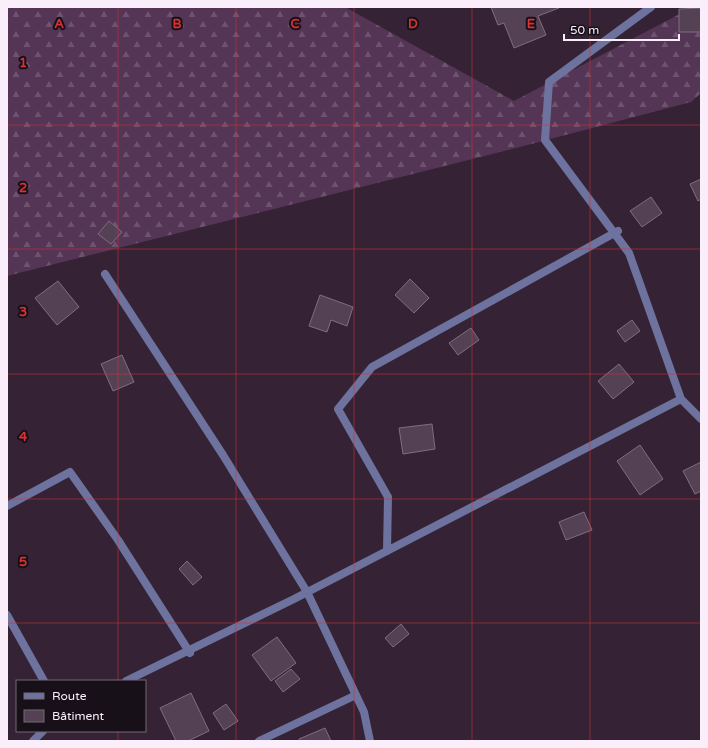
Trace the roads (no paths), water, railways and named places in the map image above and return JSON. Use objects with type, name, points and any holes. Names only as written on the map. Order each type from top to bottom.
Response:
[{"type":"street","points":[[650,7],[549,82],[545,140],[616,232],[629,253],[681,399],[701,420]]},
{"type":"street","points":[[387,551],[388,497],[338,409],[372,367],[616,232]]},
{"type":"street","points":[[105,274],[223,455],[307,592],[364,712],[370,741]]},
{"type":"street","points":[[128,680],[189,652],[681,399]]},
{"type":"street","points":[[7,506],[70,472],[118,540],[189,652]]},
{"type":"street","points":[[7,614],[43,680]]},
{"type":"street","points":[[259,741],[356,695]]},
{"type":"street","points":[[33,741],[42,732]]}]
